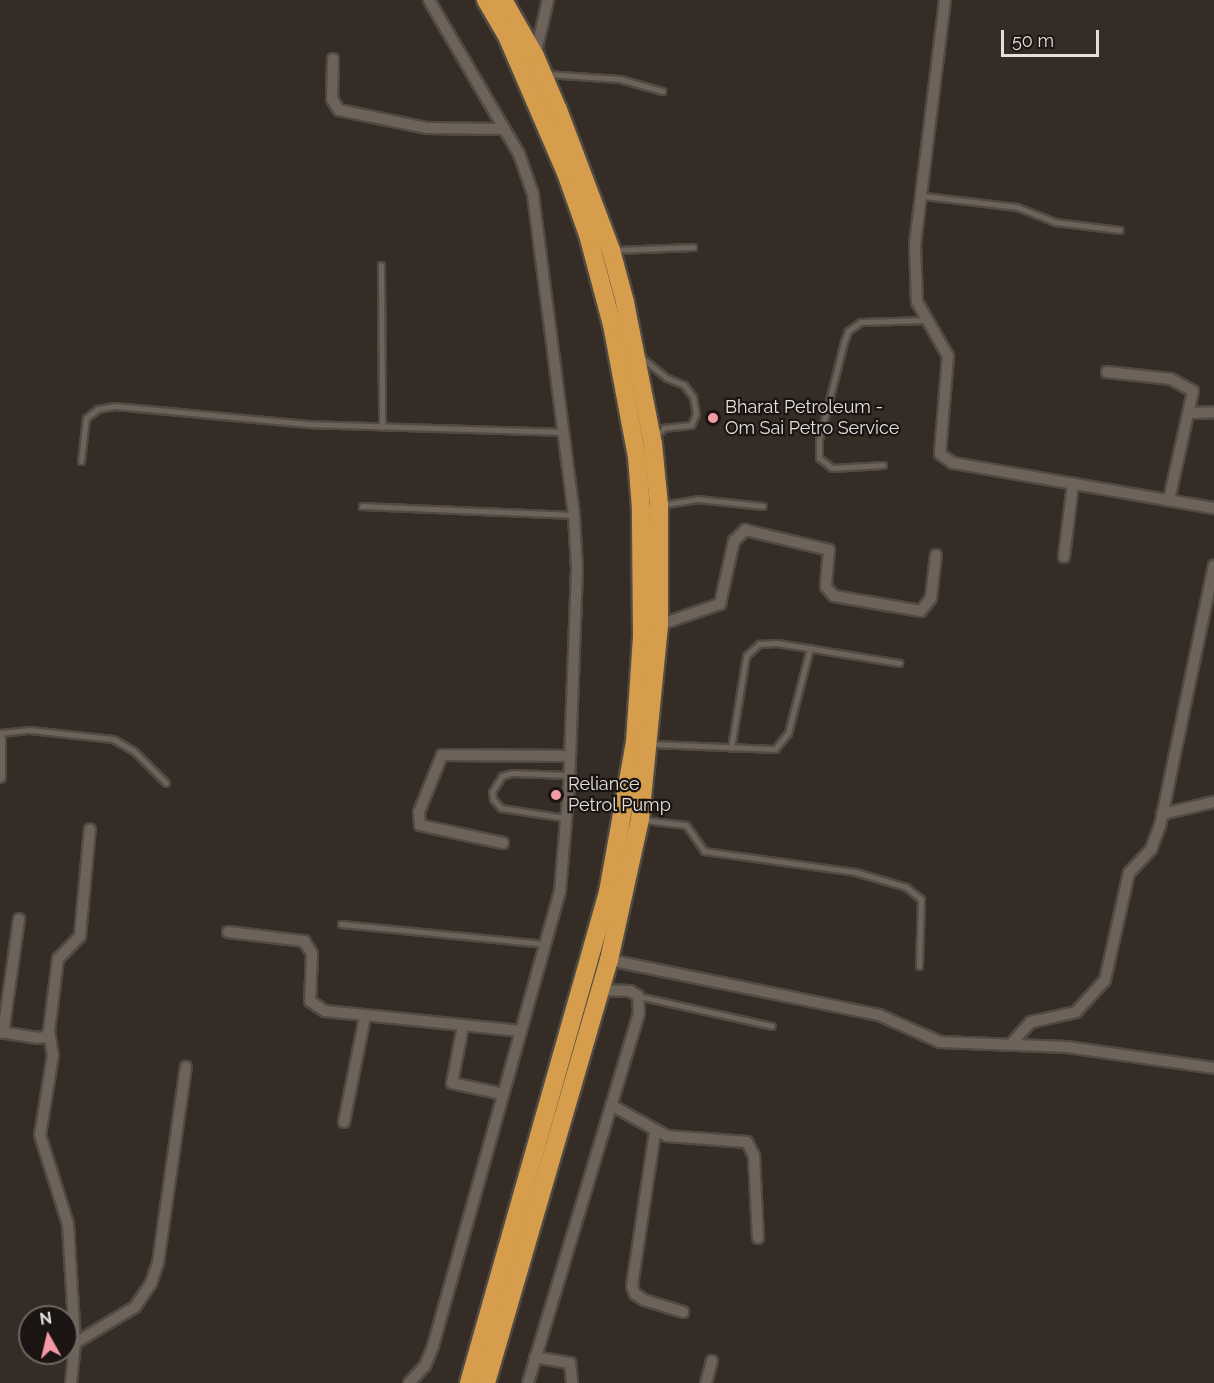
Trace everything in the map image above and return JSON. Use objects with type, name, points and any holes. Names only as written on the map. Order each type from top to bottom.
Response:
[{"type":"highway","points":[[469,1383],[608,892],[635,742],[642,636],[638,468],[612,325],[588,235],[566,173],[507,36],[486,0]]},
{"type":"highway","points":[[486,1383],[609,960],[640,819],[659,625],[659,505],[652,438],[636,353],[611,250],[538,65],[502,0]]},
{"type":"street","points":[[409,1383],[424,1366],[433,1346],[560,891],[567,818],[577,569],[574,515],[533,194],[519,154],[429,0]]},
{"type":"street","points":[[538,65],[548,0]]},
{"type":"street","points":[[945,0],[924,196],[915,251],[917,302],[948,356],[939,445],[944,460],[1214,508]]},
{"type":"street","points":[[333,59],[332,99],[339,110],[427,128],[503,129]]},
{"type":"street","points":[[1107,372],[1182,382],[1193,392],[1169,501]]},
{"type":"street","points":[[1190,413],[1214,412]]},
{"type":"street","points":[[1065,557],[1073,484]]},
{"type":"street","points":[[659,625],[720,604],[734,541],[745,530],[829,550],[826,587],[834,596],[921,611],[932,598],[936,555]]},
{"type":"street","points":[[1011,1044],[1031,1022],[1076,1012],[1105,980],[1129,873],[1151,849],[1162,814],[1214,566]]},
{"type":"street","points":[[0,739],[0,777]]},
{"type":"street","points":[[503,843],[420,825],[418,812],[442,755],[570,756]]},
{"type":"street","points":[[1162,814],[1214,802]]},
{"type":"street","points":[[73,1305],[68,1224],[40,1134],[53,1055],[49,1031],[58,959],[80,936],[90,829]]},
{"type":"street","points":[[19,919],[2,1033],[37,1038],[46,1037],[49,1031]]},
{"type":"street","points":[[228,932],[304,941],[312,954],[310,1001],[325,1011],[365,1017],[521,1031]]},
{"type":"street","points":[[609,960],[879,1015],[940,1042],[1067,1047],[1214,1068]]},
{"type":"street","points":[[528,1383],[639,1014],[638,996],[630,991],[600,990]]},
{"type":"street","points":[[344,1122],[365,1017]]},
{"type":"street","points":[[463,1026],[452,1083],[503,1094]]},
{"type":"street","points":[[78,1341],[135,1306],[152,1283],[160,1251],[186,1067]]},
{"type":"street","points":[[611,1105],[655,1132],[679,1139],[747,1142],[754,1156],[758,1238]]},
{"type":"street","points":[[655,1132],[632,1286],[635,1294],[644,1300],[683,1312]]},
{"type":"street","points":[[535,1357],[570,1363],[572,1383]]},
{"type":"street","points":[[706,1383],[712,1361]]},
{"type":"street","points":[[71,1383],[73,1365]]},
{"type":"lane","points":[[538,65],[620,79],[662,92]]},
{"type":"lane","points":[[924,196],[1017,207],[1055,222],[1120,230]]},
{"type":"lane","points":[[611,250],[693,247]]},
{"type":"lane","points":[[381,265],[382,426]]},
{"type":"lane","points":[[884,465],[832,468],[819,458],[819,440],[844,342],[848,331],[861,322],[926,320]]},
{"type":"lane","points":[[636,353],[667,378],[684,385],[693,397],[696,414],[691,425],[664,428],[652,438]]},
{"type":"lane","points":[[81,461],[86,418],[98,409],[115,406],[382,426],[563,432]]},
{"type":"lane","points":[[659,505],[698,499],[763,506]]},
{"type":"lane","points":[[362,506],[574,515]]},
{"type":"lane","points":[[731,748],[743,665],[750,649],[768,642],[899,663]]},
{"type":"lane","points":[[649,744],[767,750],[782,744],[810,648]]},
{"type":"lane","points":[[0,733],[30,730],[113,739],[134,751],[166,783]]},
{"type":"lane","points":[[567,818],[501,808],[493,799],[492,792],[502,776],[512,773],[569,775]]},
{"type":"lane","points":[[640,819],[686,825],[704,851],[855,872],[906,886],[921,899],[919,966]]},
{"type":"lane","points":[[341,924],[546,944]]},
{"type":"lane","points":[[638,996],[772,1026]]},
{"type":"place","name":"Bharat Petroleum - Om Sai Petro Service","points":[[713,418]]},
{"type":"place","name":"Reliance Petrol Pump","points":[[556,795]]}]
